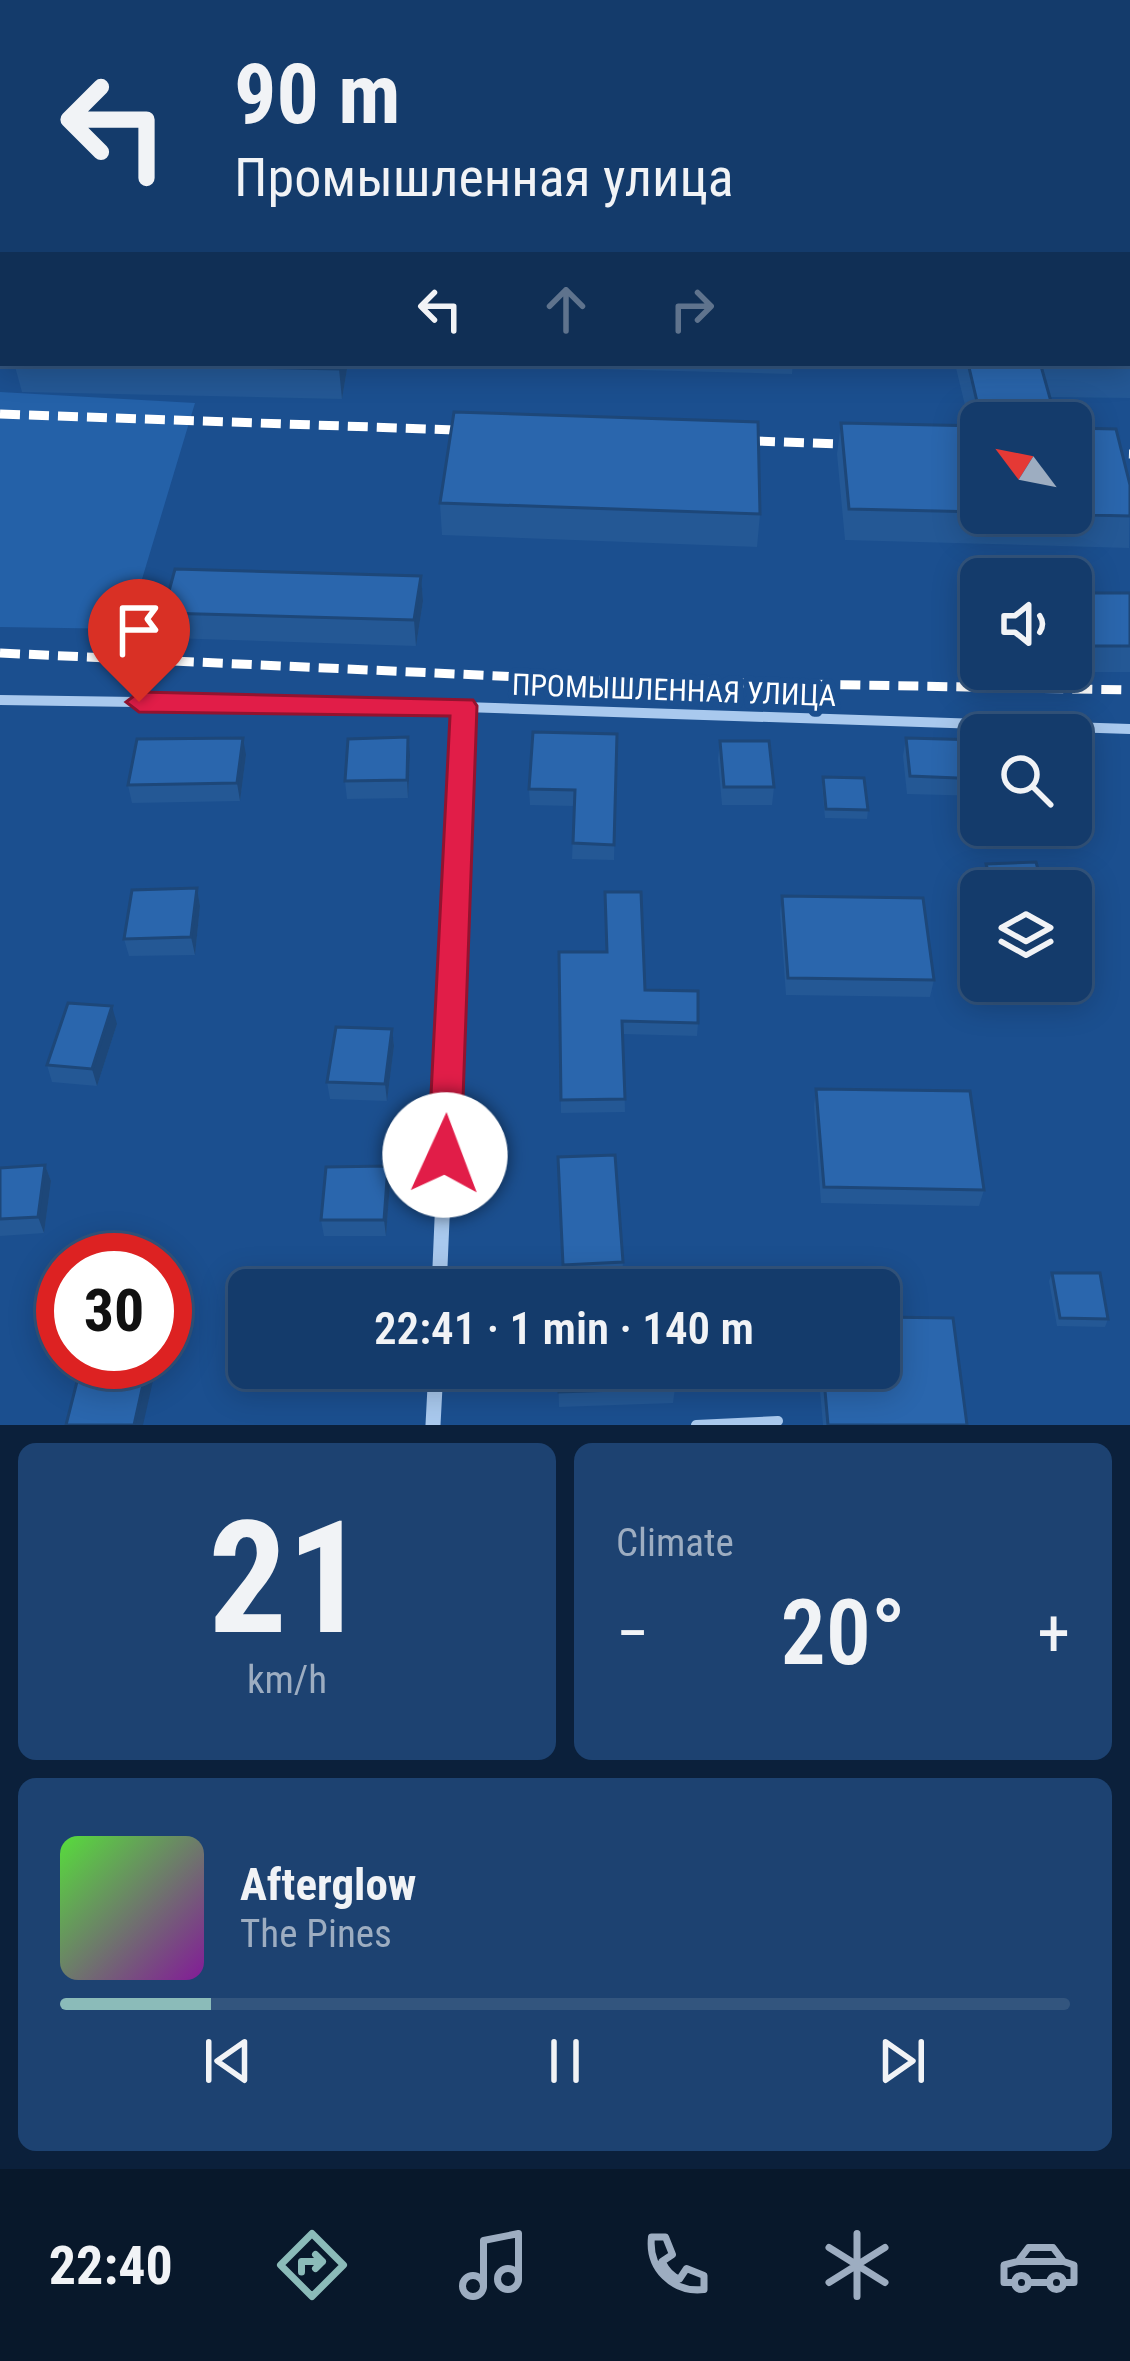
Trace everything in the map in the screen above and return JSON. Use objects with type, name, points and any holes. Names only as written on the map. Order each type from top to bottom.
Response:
[{"type":"street","name":"ПРОМЫШЛЕННАЯ УЛИЦА","points":[[0,700],[464,706],[1130,729]]},
{"type":"street","points":[[440,1269],[464,706]]},
{"type":"street","points":[[433,1425],[435,1389]]},
{"type":"lane","points":[[696,1425],[778,1420]]},
{"type":"shaded area","points":[[0,392],[195,403],[127,629],[0,627]]},
{"type":"building","points":[[183,366],[340,366],[339,369]]},
{"type":"building","points":[[969,366],[1041,366],[1051,402],[977,402]]},
{"type":"building","points":[[454,412],[758,422],[760,514],[440,503]]},
{"type":"building","points":[[841,423],[960,426],[960,512],[849,509]]},
{"type":"building","points":[[1092,428],[1116,429],[1130,485],[1130,516],[1092,515]]},
{"type":"building","points":[[175,569],[421,576],[414,620],[163,613]]},
{"type":"building","points":[[1092,593],[1130,593],[1130,646],[1092,646]]},
{"type":"building","points":[[533,732],[617,734],[614,845],[573,843],[575,790],[529,789]]},
{"type":"building","points":[[408,737],[407,780],[345,781],[348,739]]},
{"type":"building","points":[[243,738],[237,783],[128,785],[137,739]]},
{"type":"building","points":[[906,738],[960,739],[960,778],[910,776]]},
{"type":"building","points":[[720,741],[769,741],[774,787],[724,787]]},
{"type":"building","points":[[823,777],[864,778],[868,810],[826,809]]},
{"type":"building","points":[[1036,862],[1038,870],[988,870],[986,864]]},
{"type":"building","points":[[197,888],[191,937],[124,939],[132,890]]},
{"type":"building","points":[[605,892],[641,892],[645,990],[698,991],[698,1023],[622,1021],[625,1099],[561,1100],[559,952],[607,952]]},
{"type":"building","points":[[782,896],[923,898],[934,980],[788,978]]},
{"type":"building","points":[[68,1003],[112,1006],[92,1069],[47,1065]]},
{"type":"building","points":[[336,1027],[392,1029],[385,1084],[327,1082]]},
{"type":"building","points":[[816,1089],[970,1091],[984,1190],[824,1187]]},
{"type":"building","points":[[615,1155],[623,1262],[563,1265],[558,1157]]},
{"type":"building","points":[[45,1165],[38,1217],[0,1219],[0,1168]]},
{"type":"building","points":[[388,1166],[384,1220],[321,1220],[326,1167]]},
{"type":"building","points":[[1052,1273],[1100,1273],[1108,1319],[1060,1318]]},
{"type":"building","points":[[900,1317],[953,1318],[967,1425],[828,1425],[825,1389],[900,1389]]},
{"type":"building","points":[[75,1389],[142,1389],[134,1425],[66,1425]]},
{"type":"building","points":[[559,1389],[646,1389],[559,1392]]},
{"type":"railway","points":[[0,414],[486,431]]},
{"type":"railway","points":[[726,440],[869,445]]},
{"type":"railway","points":[[1092,453],[1130,454]]},
{"type":"railway","points":[[0,653],[586,680],[1130,690]]},
{"type":"route","points":[[139,702],[464,706],[445,1155]]}]
